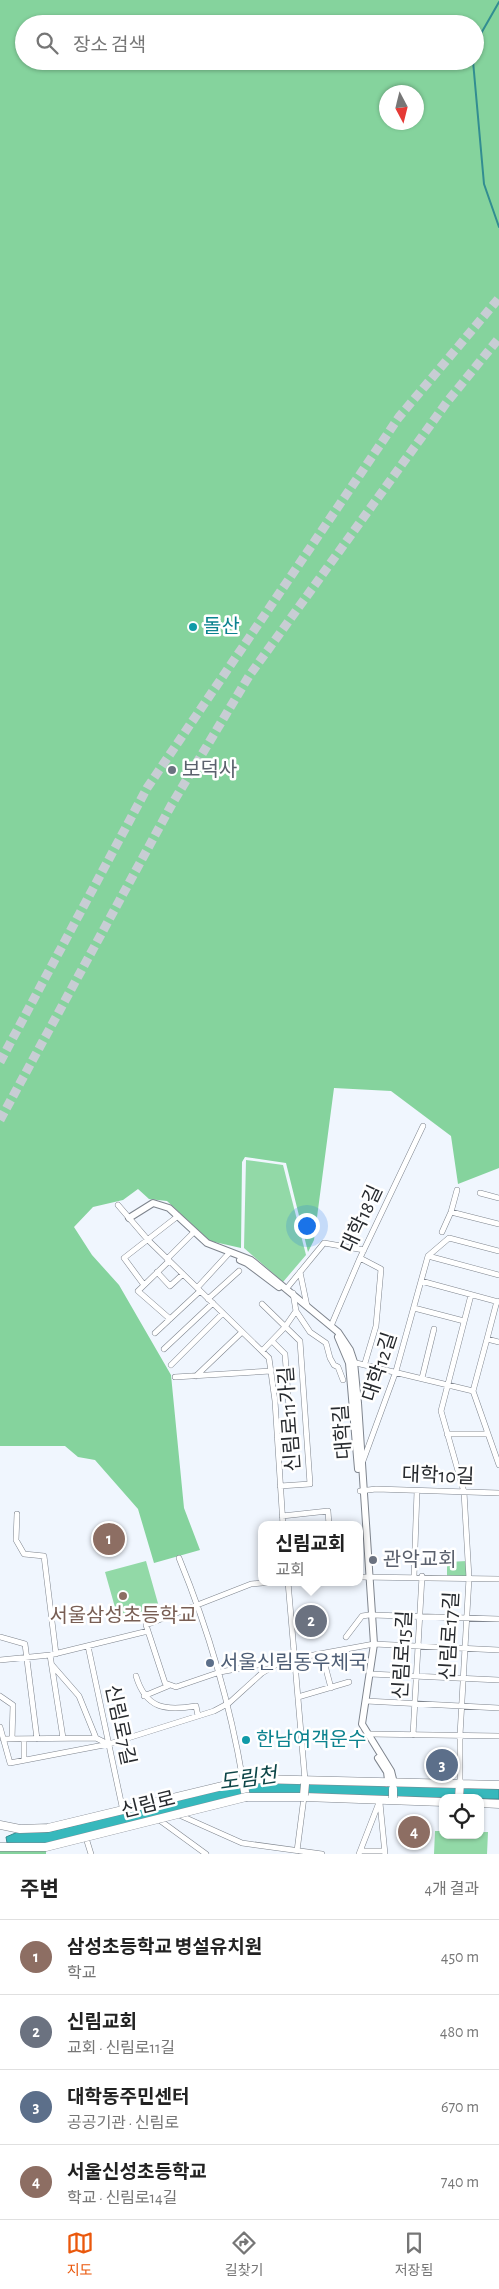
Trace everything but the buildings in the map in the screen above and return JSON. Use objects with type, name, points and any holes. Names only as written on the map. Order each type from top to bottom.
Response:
[{"type":"main road","name":"신림로","points":[[0,1826],[20,1829],[48,1828],[243,1781],[460,1782],[499,1785]]},
{"type":"main road","points":[[243,1781],[246,1797]]},
{"type":"main road","points":[[304,1796],[305,1782]]},
{"type":"main road","points":[[459,1794],[460,1782]]},
{"type":"main road","points":[[390,1783],[393,1798]]},
{"type":"main road","name":"신림로","points":[[0,1847],[36,1848],[86,1838],[246,1797],[304,1796],[380,1800],[393,1798],[439,1802]]},
{"type":"main road","points":[[484,1804],[499,1804]]},
{"type":"main road","points":[[123,1811],[127,1827]]},
{"type":"street","name":"대학18길","points":[[331,1326],[360,1258],[423,1126]]},
{"type":"street","points":[[442,1232],[451,1212],[457,1190]]},
{"type":"street","points":[[480,1193],[499,1198]]},
{"type":"street","name":"대학길","points":[[130,1220],[153,1203],[169,1208],[193,1233],[207,1243],[229,1254],[251,1260],[287,1288],[293,1296],[331,1326],[345,1340],[352,1362],[362,1464],[365,1577],[371,1615],[370,1674],[362,1724],[391,1771],[390,1783]]},
{"type":"street","points":[[118,1205],[148,1240],[269,1358],[283,1521]]},
{"type":"street","points":[[451,1212],[499,1224]]},
{"type":"street","points":[[144,1285],[124,1258],[176,1217]]},
{"type":"street","points":[[170,1319],[138,1291],[193,1233]]},
{"type":"street","points":[[428,1256],[448,1238],[499,1251]]},
{"type":"street","points":[[287,1288],[324,1243],[364,1250]]},
{"type":"street","points":[[154,1333],[170,1319],[229,1254],[247,1263],[293,1296],[296,1303],[296,1312],[286,1327],[262,1351]]},
{"type":"street","points":[[428,1256],[499,1275]]},
{"type":"street","name":"대학12길","points":[[362,1464],[396,1371],[428,1256]]},
{"type":"street","points":[[360,1258],[381,1269],[376,1326],[365,1364]]},
{"type":"street","points":[[164,1349],[239,1271]]},
{"type":"street","points":[[158,1272],[170,1286],[183,1274]]},
{"type":"street","points":[[300,1272],[307,1307],[335,1334],[352,1362],[362,1491]]},
{"type":"street","points":[[421,1281],[498,1302],[473,1391],[499,1465]]},
{"type":"street","name":"신림로17길","points":[[460,1782],[460,1736],[469,1578],[464,1492],[441,1411],[471,1295]]},
{"type":"street","points":[[262,1304],[286,1327]]},
{"type":"street","points":[[414,1308],[464,1321]]},
{"type":"street","points":[[296,1312],[310,1332],[326,1343],[330,1358],[334,1365],[338,1367],[343,1380]]},
{"type":"street","points":[[171,1365],[223,1313]]},
{"type":"street","name":"신림로11가길","points":[[280,1486],[310,1484],[300,1341],[286,1327]]},
{"type":"street","points":[[422,1378],[434,1329]]},
{"type":"street","points":[[196,1376],[242,1332]]},
{"type":"street","points":[[487,1339],[499,1342]]},
{"type":"street","points":[[272,1341],[284,1354],[291,1435],[277,1437]]},
{"type":"street","points":[[352,1362],[396,1371],[473,1391]]},
{"type":"street","points":[[175,1377],[271,1370]]},
{"type":"street","points":[[447,1434],[488,1434]]},
{"type":"street","points":[[492,1444],[499,1444]]},
{"type":"street","name":"대학10길","points":[[362,1491],[376,1489],[499,1493]]},
{"type":"street","points":[[414,1576],[417,1490]]},
{"type":"street","points":[[282,1516],[328,1511],[329,1521]]},
{"type":"street","points":[[17,1514],[16,1540],[24,1554],[44,1556],[53,1655],[52,1666],[63,1738]]},
{"type":"street","points":[[179,1558],[198,1604],[229,1703],[243,1781]]},
{"type":"street","points":[[365,1577],[422,1576],[499,1579]]},
{"type":"street","name":"신림로15길","points":[[413,1735],[422,1576]]},
{"type":"street","points":[[168,1686],[163,1679],[146,1625],[251,1584],[258,1583]]},
{"type":"street","points":[[288,1586],[305,1782]]},
{"type":"street","points":[[346,1637],[362,1616],[499,1619]]},
{"type":"street","points":[[0,1660],[53,1655],[148,1632]]},
{"type":"street","points":[[0,1637],[24,1644],[37,1739]]},
{"type":"street","points":[[144,1696],[168,1686],[178,1687],[220,1672],[372,1644],[499,1650]]},
{"type":"street","name":"대학길","points":[[372,1644],[358,1724],[386,1772],[390,1783]]},
{"type":"street","name":"신림로7길","points":[[88,1646],[123,1811]]},
{"type":"street","points":[[322,1654],[331,1688]]},
{"type":"street","points":[[0,1727],[10,1763],[109,1744],[198,1716],[229,1703],[262,1673],[282,1662],[294,1659]]},
{"type":"street","points":[[52,1666],[79,1696],[96,1738]]},
{"type":"street","points":[[370,1674],[499,1680]]},
{"type":"street","points":[[136,1676],[144,1696],[149,1700],[171,1709],[196,1706],[198,1716]]},
{"type":"street","points":[[298,1697],[349,1682]]},
{"type":"street","points":[[0,1696],[13,1705],[12,1739]]},
{"type":"street","points":[[366,1701],[499,1708]]},
{"type":"street","points":[[369,1734],[499,1736]]},
{"type":"street","points":[[3,1739],[96,1738],[109,1744]]},
{"type":"street","points":[[24,1739],[24,1760]]},
{"type":"street","points":[[297,1851],[304,1796]]},
{"type":"street","points":[[380,1800],[385,1852],[361,1852],[380,1800]]},
{"type":"street","points":[[176,1814],[242,1843],[322,1854]]},
{"type":"street","points":[[158,1819],[206,1854]]},
{"type":"street","points":[[86,1838],[91,1854]]},
{"type":"green space","points":[[0,0],[499,0],[499,1168],[458,1184],[451,1136],[391,1091],[334,1088],[314,1240],[308,1252],[286,1163],[245,1157],[242,1162],[241,1248],[210,1241],[167,1201],[149,1199],[138,1189],[123,1200],[93,1207],[74,1227],[92,1255],[119,1285],[171,1375],[184,1508],[200,1550],[154,1563],[138,1509],[95,1460],[78,1457],[65,1446],[0,1446]]},
{"type":"green space","points":[[246,1160],[283,1165],[306,1255],[283,1282],[244,1248]]},
{"type":"green space","points":[[146,1561],[159,1607],[118,1618],[105,1572]]},
{"type":"green space","points":[[467,1561],[467,1577],[447,1577],[447,1562]]},
{"type":"green space","points":[[435,1831],[439,1831],[439,1839],[484,1839],[484,1832],[488,1832],[487,1854],[434,1854]]},
{"type":"green space","points":[[0,1847],[46,1847],[46,1854],[0,1854]]},
{"type":"water","name":"도림천","points":[[256,1781],[499,1789],[499,1799],[484,1799],[484,1794],[439,1794],[439,1798],[272,1794],[47,1845],[7,1843],[6,1837],[20,1831],[48,1832]]},
{"type":"waterway","points":[[484,28],[499,2]]},
{"type":"waterway","points":[[474,70],[484,184],[499,227]]},
{"type":"tunnel","points":[[0,1062],[147,788],[399,417],[499,298]]},
{"type":"tunnel","points":[[0,1120],[172,804],[249,676],[447,402],[499,338]]},
{"type":"place","name":"돌산","points":[[193,627]]},
{"type":"place","name":"보덕사","points":[[172,770]]},
{"type":"place","name":"삼성초등학교 병설유치원","points":[[109,1539]]},
{"type":"place","name":"관악교회","points":[[373,1560]]},
{"type":"place","name":"서울삼성초등학교","points":[[123,1596]]},
{"type":"place","name":"신림교회","points":[[311,1621]]},
{"type":"place","name":"서울신림동우체국","points":[[210,1663]]},
{"type":"place","name":"한남여객운수","points":[[246,1740]]},
{"type":"place","name":"대학동주민센터","points":[[442,1765]]},
{"type":"place","name":"서울신성초등학교","points":[[414,1832]]}]
